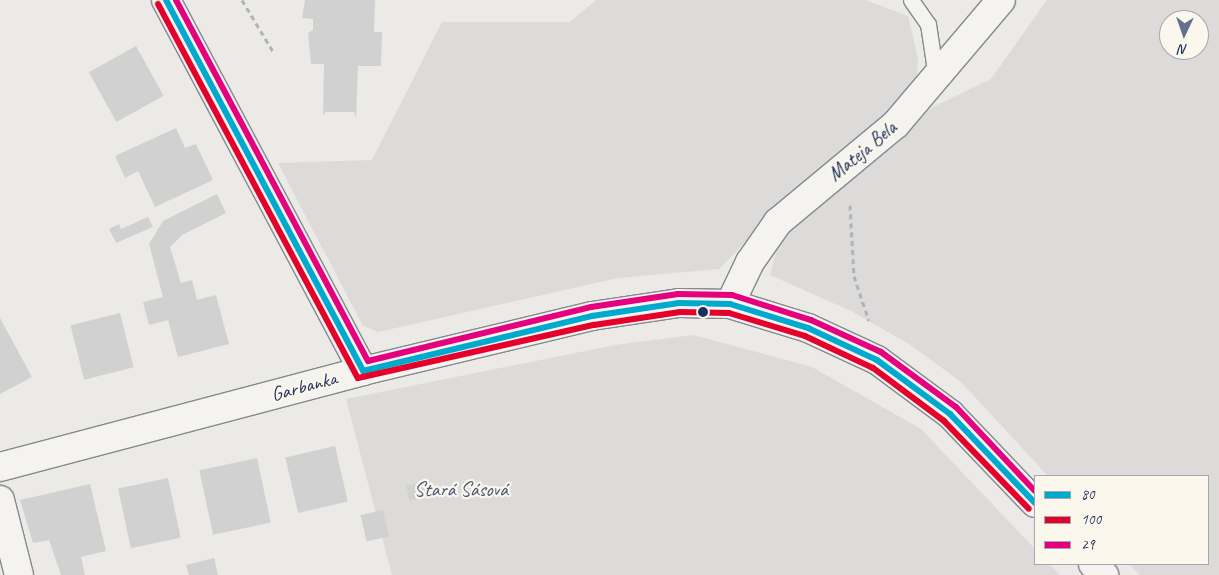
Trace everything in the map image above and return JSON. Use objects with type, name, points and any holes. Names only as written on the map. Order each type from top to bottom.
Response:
[{"type":"street","points":[[166,0],[363,371]]},
{"type":"street","name":"Mateja Bela","points":[[730,304],[750,262],[778,222],[896,124],[937,78],[1001,0]]},
{"type":"street","name":"Garbanka","points":[[0,467],[363,371],[592,316],[679,303],[730,304],[808,328],[877,360],[950,414],[1034,502]]},
{"type":"street","points":[[0,500],[18,575]]},
{"type":"street","points":[[1094,565],[1104,575]]},
{"type":"lane","points":[[911,0],[928,24],[937,78]]},
{"type":"path","points":[[242,0],[274,53]]},
{"type":"path","points":[[864,150],[847,220],[854,276],[873,330]]},
{"type":"green space","points":[[596,0],[865,0],[908,16],[918,58],[917,76],[887,114],[808,178],[719,269],[618,278],[378,332],[363,326],[278,163],[372,160],[442,22],[570,22]]},
{"type":"green space","points":[[1047,0],[1219,0],[1219,575],[1140,575],[1130,565],[1209,565],[1209,475],[1047,475],[961,382],[909,344],[851,311],[770,275],[778,244],[794,223],[898,143],[931,108],[991,79]]},
{"type":"green space","name":"Stará Sásová","points":[[693,335],[812,367],[921,429],[1034,548],[1034,565],[1050,565],[1060,575],[392,575],[346,399],[615,345]]},
{"type":"building","points":[[305,0],[375,0],[374,32],[382,32],[381,66],[358,66],[356,118],[354,112],[325,112],[323,116],[324,64],[311,64],[308,33],[313,30],[313,19],[302,18]]},
{"type":"building","points":[[136,46],[164,96],[116,122],[89,72]]},
{"type":"building","points":[[176,128],[185,148],[196,144],[213,180],[155,207],[138,171],[125,178],[115,156]]},
{"type":"building","points":[[217,194],[226,213],[182,235],[170,247],[181,283],[192,280],[197,300],[216,295],[229,344],[178,357],[168,320],[149,325],[143,302],[163,297],[149,244],[163,221]]},
{"type":"building","points":[[148,217],[153,227],[116,243],[109,229],[119,224],[121,229]]},
{"type":"building","points":[[120,313],[134,367],[84,380],[71,325]]},
{"type":"building","points":[[0,318],[32,377],[0,394]]},
{"type":"building","points":[[335,446],[348,502],[298,513],[285,457]]},
{"type":"building","points":[[257,458],[271,523],[213,535],[199,470]]},
{"type":"building","points":[[168,478],[181,538],[131,548],[118,489]]},
{"type":"building","points":[[426,482],[429,497],[409,501],[406,486]]},
{"type":"building","points":[[90,484],[106,551],[81,557],[85,575],[61,575],[49,540],[33,543],[20,500]]},
{"type":"building","points":[[383,510],[389,536],[367,541],[361,515]]},
{"type":"building","points":[[214,558],[218,575],[189,575],[186,565]]},
{"type":"transit line","name":"80","points":[[166,0],[363,371],[592,316],[679,303],[730,304],[808,328],[877,360],[950,414],[1034,502]]},
{"type":"transit line","name":"29","points":[[176,0],[368,361],[591,307],[678,294],[732,295],[811,320],[881,352],[956,407],[1034,490]]},
{"type":"transit line","name":"100","points":[[158,4],[358,378],[594,325],[680,312],[729,313],[805,336],[873,368],[944,421],[1029,509]]}]
